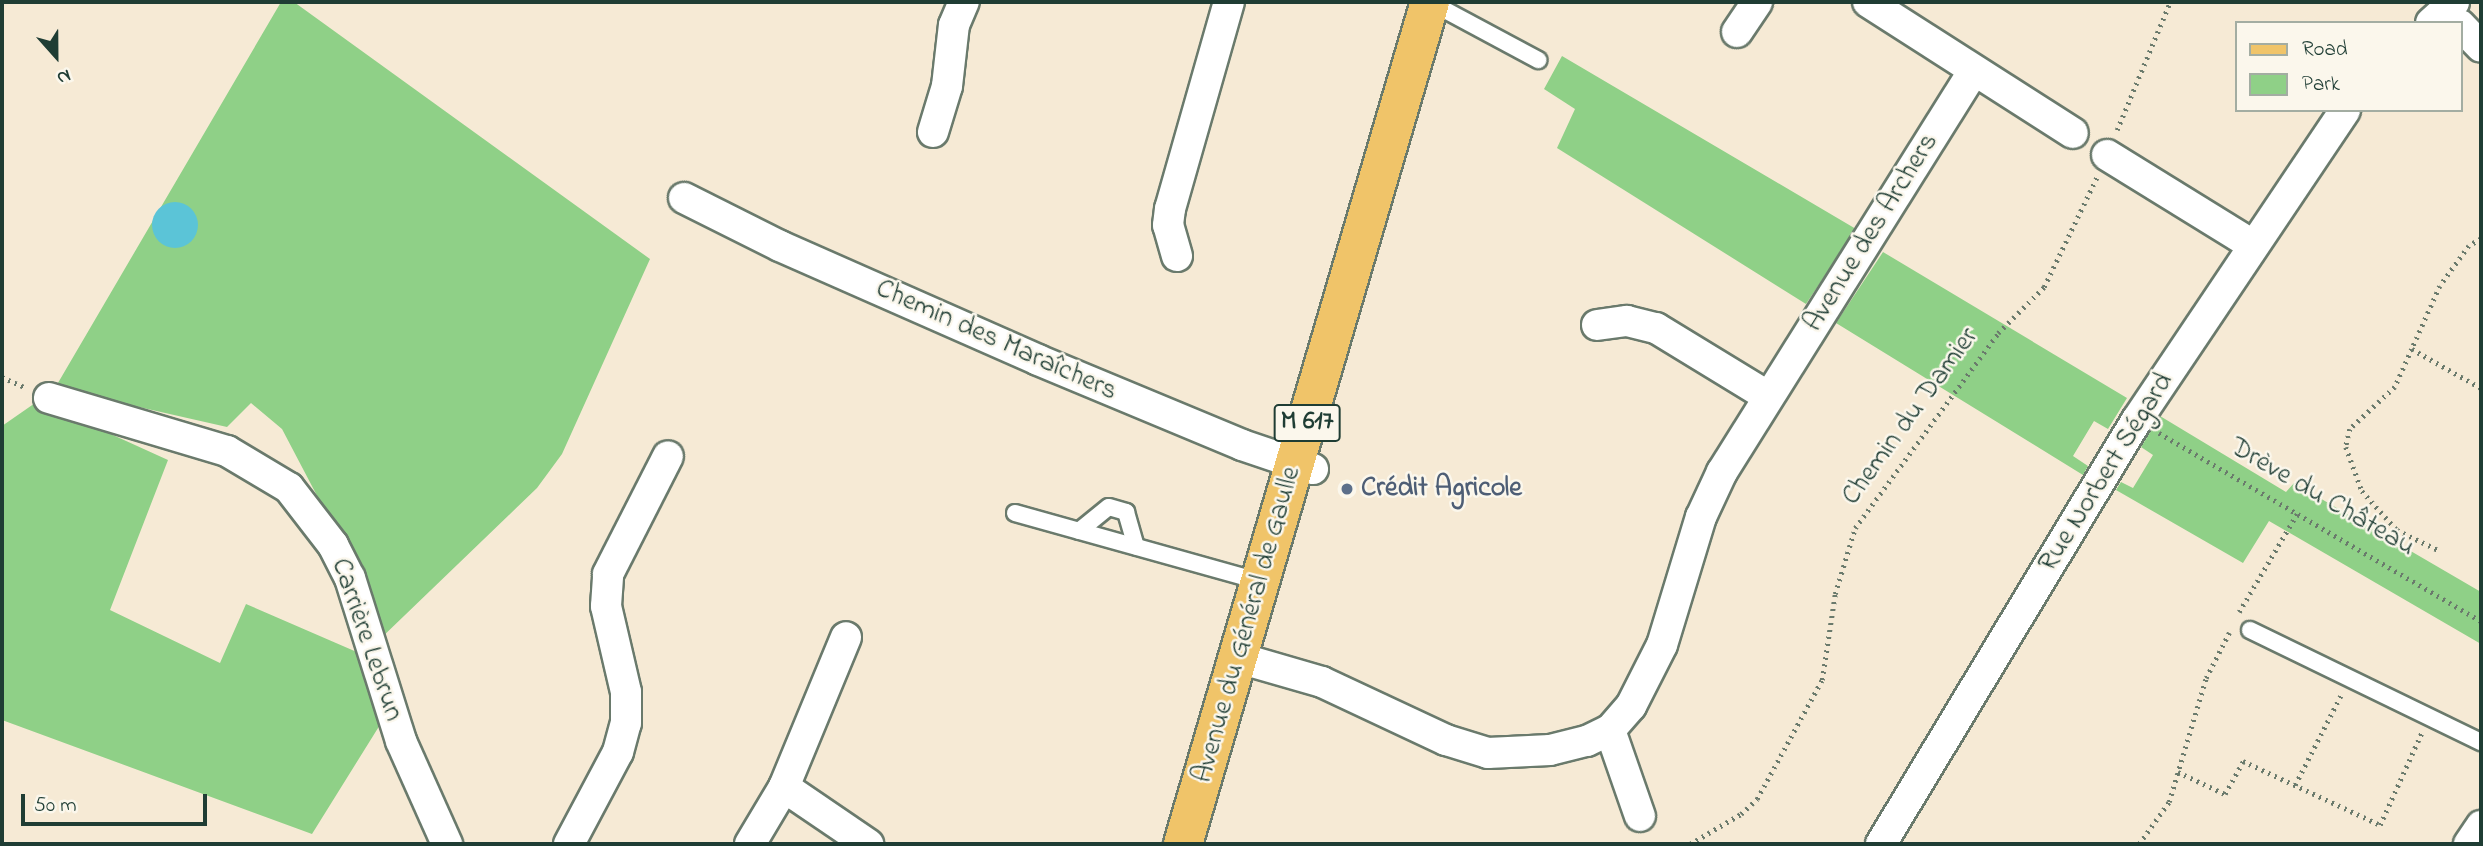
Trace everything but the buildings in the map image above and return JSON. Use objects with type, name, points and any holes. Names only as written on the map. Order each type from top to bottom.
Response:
[{"type":"main road","name":"Avenue du Général de Gaulle","points":[[1203,844],[1248,660],[1439,4]]},
{"type":"main road","name":"Avenue du Général de Gaulle","points":[[1183,844],[1248,660]]},
{"type":"street","points":[[933,132],[947,86],[954,26],[964,2]]},
{"type":"street","points":[[1177,256],[1168,225],[1170,209],[1229,2]]},
{"type":"street","points":[[1737,32],[1757,2]]},
{"type":"street","points":[[1868,2],[2073,133]]},
{"type":"street","points":[[2462,28],[2481,47]]},
{"type":"street","name":"Avenue des Archers","points":[[1248,660],[1338,688],[1446,740],[1488,752],[1550,750],[1587,741],[1610,730],[1630,706],[1653,665],[1679,599],[1706,505],[1769,397],[1974,70]]},
{"type":"street","name":"Rue Norbert Ségard","points":[[1881,844],[2137,420],[2253,244],[2345,112]]},
{"type":"street","points":[[2106,155],[2253,244]]},
{"type":"street","name":"Chemin des Maraîchers","points":[[684,198],[780,246],[1038,360],[1305,466]]},
{"type":"street","points":[[1597,324],[1627,321],[1656,328],[1769,397]]},
{"type":"street","name":"Carrière Lebrun","points":[[49,398],[227,451],[289,488],[333,545],[350,578],[401,741],[447,844]]},
{"type":"street","points":[[569,844],[618,752],[626,723],[626,692],[606,606],[608,574],[668,457]]},
{"type":"street","points":[[750,844],[784,787],[846,638]]},
{"type":"street","points":[[1610,730],[1640,816]]},
{"type":"street","points":[[784,787],[868,844]]},
{"type":"street","points":[[2469,844],[2481,826]]},
{"type":"lane","points":[[1439,4],[1538,60]]},
{"type":"lane","points":[[1079,531],[1109,506],[1126,512],[1136,547]]},
{"type":"lane","points":[[1015,513],[1270,585]]},
{"type":"lane","points":[[2250,630],[2481,742]]},
{"type":"path","name":"Chemin du Damier","points":[[1690,844],[1741,814],[1757,799],[1822,680],[1835,594],[1855,528],[1998,333],[2044,287],[2106,155],[2170,2]]},
{"type":"path","points":[[2440,551],[2397,530],[2362,491],[2346,447],[2350,429],[2395,387],[2440,286],[2469,246],[2481,239]]},
{"type":"path","points":[[2412,349],[2481,387]]},
{"type":"path","name":"Drève du Château","points":[[2137,420],[2481,621]]},
{"type":"path","points":[[2139,844],[2169,802],[2206,678],[2297,514]]},
{"type":"path","points":[[2295,785],[2349,678]]},
{"type":"path","points":[[2178,772],[2225,794],[2243,761],[2380,825],[2429,716]]},
{"type":"green space","points":[[281,2],[294,2],[650,259],[562,454],[537,488],[378,641],[355,568],[282,429],[251,403],[227,427],[55,388]]},
{"type":"green space","points":[[1562,56],[1856,229],[1806,304],[1557,148],[1575,109],[1544,89]]},
{"type":"green space","points":[[1883,252],[2127,398],[2108,429],[2094,421],[2073,456],[2088,466],[2083,475],[1836,323]]},
{"type":"green space","points":[[38,401],[168,460],[110,610],[220,663],[246,604],[366,656],[383,720],[312,834],[2,720],[2,426]]},
{"type":"green space","points":[[2160,416],[2286,492],[2294,483],[2481,592],[2481,644],[2269,521],[2243,563],[2116,490],[2121,482],[2133,488],[2153,455],[2141,447]]},
{"type":"water","points":[[175,202],[191,209],[198,225],[191,241],[175,248],[159,241],[152,225],[159,209]]},
{"type":"place","name":"Crédit Agricole","points":[[1347,489]]}]
